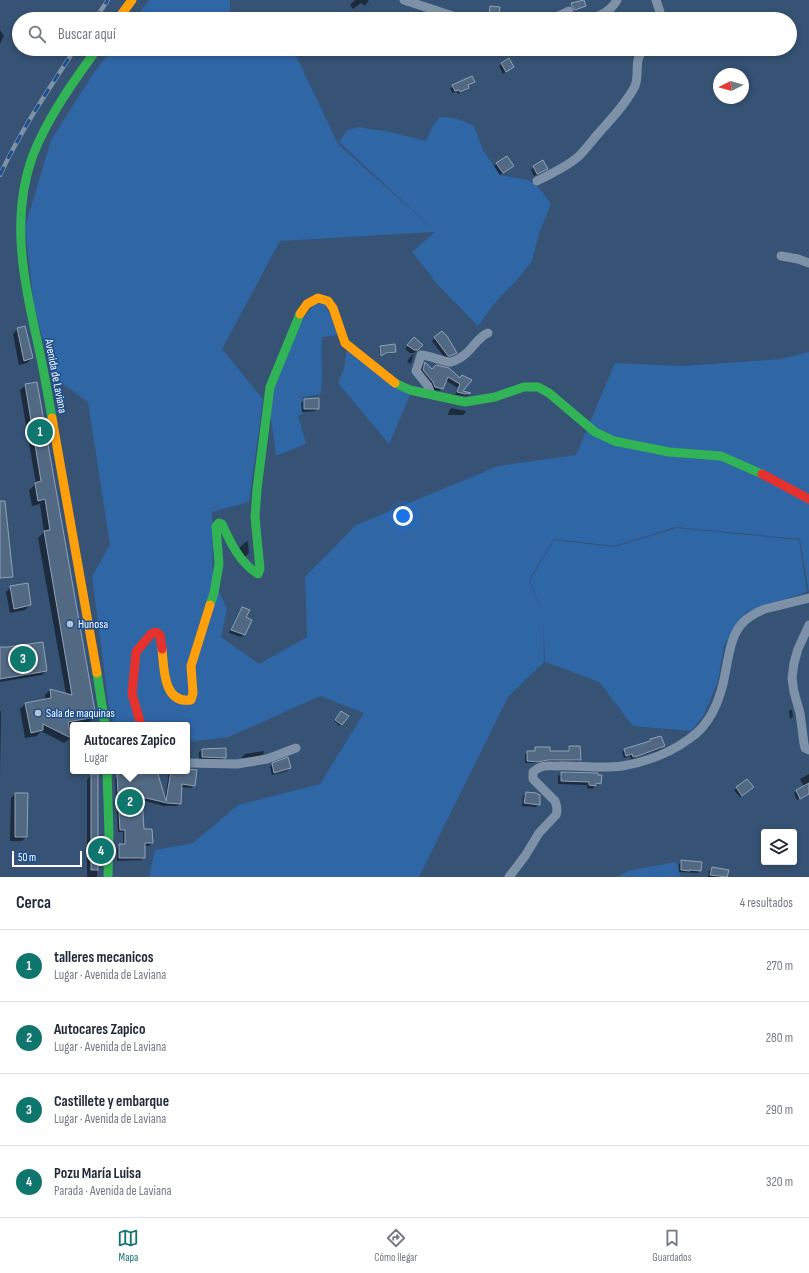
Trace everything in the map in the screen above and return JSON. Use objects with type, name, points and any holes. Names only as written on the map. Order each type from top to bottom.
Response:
[{"type":"street","points":[[123,12],[132,0]]},
{"type":"street","points":[[404,0],[441,12]]},
{"type":"street","points":[[606,12],[617,0]]},
{"type":"street","points":[[656,0],[660,12]]},
{"type":"street","name":"Avenida de Laviana","points":[[92,56],[68,89],[44,131],[30,163],[22,195],[19,227],[20,256],[23,279],[45,376],[104,722]]},
{"type":"street","points":[[537,181],[553,173],[578,156],[621,106],[633,90],[637,80],[638,56]]},
{"type":"street","points":[[781,256],[798,259],[809,263]]},
{"type":"street","points":[[140,722],[132,694],[136,652],[151,634],[156,632],[160,635],[167,686],[171,693],[177,699],[185,701],[191,700],[193,694],[190,666],[214,593],[219,564],[216,526],[219,523],[222,524],[237,552],[254,572],[258,574],[260,569],[255,517],[257,489],[270,387],[298,317],[307,304],[318,298],[328,302],[333,308],[345,343],[398,384],[415,392],[423,392],[465,402],[495,397],[524,387],[538,387],[549,393],[595,432],[610,440],[669,452],[721,456],[774,480],[809,499]]},
{"type":"street","points":[[431,394],[428,386],[416,371],[421,355],[452,362],[467,354],[482,337],[488,333]]},
{"type":"street","points":[[509,877],[525,856],[539,833],[557,812],[557,805],[555,801],[533,779],[533,772],[546,766],[576,765],[604,767],[633,764],[664,753],[686,741],[701,729],[719,698],[732,643],[742,623],[759,611],[809,598]]},
{"type":"street","points":[[809,625],[798,649],[794,663],[792,683],[800,713],[805,748],[809,750]]},
{"type":"street","points":[[190,763],[237,764],[267,759],[296,748]]},
{"type":"street","points":[[107,774],[109,834],[108,877]]},
{"type":"shaded area","points":[[149,0],[230,0],[230,12],[140,12]]},
{"type":"shaded area","points":[[107,56],[296,56],[338,144],[436,232],[339,142],[347,130],[359,127],[386,131],[426,141],[432,127],[440,117],[454,118],[474,126],[483,150],[500,175],[529,180],[539,188],[551,204],[539,233],[532,261],[517,280],[493,305],[478,326],[438,285],[412,252],[435,232],[280,241],[222,349],[263,399],[249,502],[212,512],[213,578],[227,609],[221,637],[259,664],[307,637],[305,577],[356,525],[498,466],[576,455],[615,363],[683,366],[782,359],[809,352],[809,593],[800,539],[676,527],[614,546],[554,539],[529,580],[543,616],[530,580],[554,540],[614,547],[677,528],[799,540],[807,592],[746,612],[724,645],[718,681],[704,715],[691,731],[633,726],[599,682],[545,662],[543,618],[544,662],[508,697],[419,877],[149,877],[155,850],[193,843],[238,805],[320,784],[364,713],[320,696],[229,737],[190,742],[190,722],[113,722],[109,708],[92,576],[110,545],[88,402],[53,377],[34,306],[25,227],[51,140],[93,74]]},
{"type":"shaded area","points":[[315,303],[325,304],[339,335],[322,337],[321,394],[302,397],[303,414],[298,415],[306,444],[276,456],[270,411],[273,390],[297,327]]},
{"type":"shaded area","points":[[347,349],[410,395],[389,444],[338,383],[344,368]]},
{"type":"shaded area","points":[[676,862],[681,877],[617,877],[631,870]]},
{"type":"building","points":[[584,0],[586,6],[575,10],[571,3]]},
{"type":"building","points":[[490,6],[500,7],[500,12],[489,12]]},
{"type":"building","points":[[509,58],[514,67],[506,72],[501,63]]},
{"type":"building","points":[[472,76],[475,82],[468,85],[469,88],[460,92],[459,90],[455,91],[452,85]]},
{"type":"building","points":[[507,156],[514,166],[503,173],[496,163]]},
{"type":"building","points":[[543,160],[548,169],[537,174],[533,166]]},
{"type":"building","points":[[25,326],[33,358],[24,361],[17,328]]},
{"type":"building","points":[[442,331],[447,336],[457,353],[448,356],[434,337]]},
{"type":"building","points":[[414,337],[423,345],[418,350],[414,350],[407,345]]},
{"type":"building","points":[[395,344],[396,352],[386,353],[381,356],[380,346]]},
{"type":"building","points":[[425,362],[432,369],[436,365],[449,368],[460,378],[462,375],[472,380],[463,391],[471,393],[465,394],[457,392],[460,384],[448,377],[443,389],[435,387],[433,382],[423,370]]},
{"type":"building","points":[[37,382],[96,717],[68,722],[70,738],[43,724],[43,730],[31,733],[25,703],[51,698],[50,689],[72,695],[44,531],[50,530],[45,499],[38,501],[35,483],[41,481],[25,384]]},
{"type":"building","points":[[319,398],[319,409],[304,409],[304,399]]},
{"type":"building","points":[[0,501],[5,501],[13,577],[0,578]]},
{"type":"building","points":[[28,583],[31,605],[14,609],[10,586]]},
{"type":"building","points":[[242,607],[250,610],[246,617],[252,620],[245,635],[231,630]]},
{"type":"building","points":[[43,642],[47,671],[0,679],[0,647]]},
{"type":"building","points":[[341,711],[349,716],[342,725],[335,720]]},
{"type":"building","points":[[661,736],[665,746],[638,756],[633,757],[632,754],[626,756],[624,749]]},
{"type":"building","points":[[569,746],[580,746],[581,760],[548,760],[538,762],[527,761],[527,751],[535,751],[535,747],[550,747],[550,751],[569,751]]},
{"type":"building","points":[[226,748],[226,758],[202,757],[202,749]]},
{"type":"building","points":[[288,757],[291,768],[274,773],[272,763]]},
{"type":"building","points":[[190,769],[197,770],[195,786],[182,784],[181,804],[167,803],[142,797],[144,829],[152,829],[153,843],[145,843],[145,858],[119,858],[119,844],[125,844],[125,830],[120,830],[118,774],[158,774],[166,801],[170,774],[190,774]]},
{"type":"building","points":[[561,772],[598,773],[598,775],[602,775],[601,784],[596,783],[596,786],[589,785],[589,782],[561,781]]},
{"type":"building","points":[[91,774],[98,774],[98,870],[91,870]]},
{"type":"building","points":[[747,779],[754,787],[742,796],[736,787]]},
{"type":"building","points":[[809,783],[809,794],[800,799],[796,790]]},
{"type":"building","points":[[526,792],[540,795],[540,805],[524,803]]},
{"type":"building","points":[[15,793],[28,793],[27,837],[15,837]]},
{"type":"building","points":[[681,860],[702,862],[701,871],[681,870]]},
{"type":"building","points":[[712,867],[729,870],[727,877],[710,875]]},
{"type":"railway","points":[[100,12],[108,0]]},
{"type":"railway","points":[[0,175],[26,126],[70,56]]},
{"type":"traffic: fast","points":[[52,418],[25,277],[21,228],[22,204],[26,179],[39,141],[62,100],[92,56]]},
{"type":"traffic: fast","points":[[210,605],[214,593],[219,564],[216,526],[219,523],[222,524],[232,545],[246,564],[258,574],[260,569],[255,517],[257,489],[270,387],[300,314]]},
{"type":"traffic: fast","points":[[395,383],[410,390],[465,402],[495,397],[524,387],[538,387],[549,393],[595,432],[614,441],[669,452],[721,456],[762,474]]},
{"type":"traffic: fast","points":[[97,673],[105,722]]},
{"type":"traffic: fast","points":[[107,774],[109,834],[108,877]]},
{"type":"traffic: slow","points":[[123,12],[132,0]]},
{"type":"traffic: slow","points":[[300,314],[307,304],[318,298],[328,301],[333,308],[345,343],[395,383]]},
{"type":"traffic: slow","points":[[52,418],[97,673]]},
{"type":"traffic: slow","points":[[162,649],[165,675],[170,691],[182,700],[191,700],[193,693],[191,666],[210,605]]},
{"type":"traffic: jam","points":[[762,474],[809,499]]},
{"type":"traffic: jam","points":[[140,722],[132,694],[136,652],[151,634],[156,632],[160,635],[162,649]]},
{"type":"place","name":"talleres mecanicos","points":[[40,432]]},
{"type":"place","name":"Hunosa","points":[[70,624]]},
{"type":"place","name":"Castillete y embarque","points":[[23,659]]},
{"type":"place","name":"Sala de maquinas","points":[[38,713]]},
{"type":"place","name":"Autocares Zapico","points":[[130,802]]},
{"type":"place","name":"Pozu María Luisa","points":[[101,851]]}]
